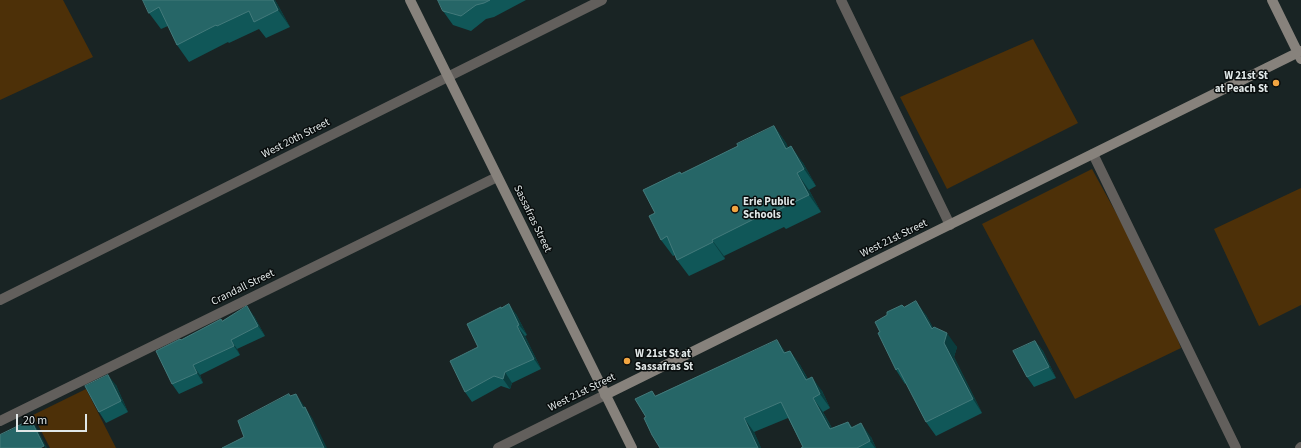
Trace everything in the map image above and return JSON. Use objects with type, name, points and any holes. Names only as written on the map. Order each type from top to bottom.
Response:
[{"type":"street","name":"Sassafras Street","points":[[410,0],[449,76],[497,177],[632,448]]},
{"type":"street","name":"West 20th Street","points":[[0,300],[602,0]]},
{"type":"street","points":[[841,0],[950,225]]},
{"type":"street","points":[[1272,0],[1300,54]]},
{"type":"street","name":"West 21st Street","points":[[498,448],[1093,154],[1300,54]]},
{"type":"street","points":[[1093,154],[1236,448]]},
{"type":"street","name":"Crandall Street","points":[[0,421],[497,177]]},
{"type":"shaded area","points":[[0,0],[63,0],[93,57],[0,100]]},
{"type":"shaded area","points":[[1033,39],[1078,123],[947,189],[900,97]]},
{"type":"shaded area","points":[[1092,169],[1162,302],[1181,348],[1075,399],[982,224]]},
{"type":"shaded area","points":[[1301,188],[1301,305],[1259,326],[1214,229]]},
{"type":"shaded area","points":[[86,389],[116,448],[50,448],[33,415]]},
{"type":"building","points":[[143,0],[273,0],[278,10],[254,22],[249,11],[217,26],[216,25],[177,45],[159,7],[149,13]]},
{"type":"building","points":[[438,0],[490,0],[476,5],[461,16],[443,11]]},
{"type":"building","points":[[774,126],[786,149],[791,146],[804,169],[797,173],[809,195],[774,212],[772,210],[712,240],[713,242],[677,260],[667,236],[661,240],[649,216],[655,213],[643,190],[680,172],[681,174],[738,146],[737,144]]},
{"type":"building","points":[[916,301],[932,329],[934,327],[947,333],[944,343],[973,399],[926,422],[898,368],[896,370],[878,333],[880,332],[875,322],[887,315],[887,312],[902,305],[904,307]]},
{"type":"building","points":[[509,304],[519,325],[517,326],[534,359],[505,372],[503,379],[494,376],[465,392],[450,361],[478,347],[467,324]]},
{"type":"building","points":[[247,306],[258,326],[231,340],[234,346],[193,365],[197,373],[172,384],[156,351],[221,319],[222,321]]},
{"type":"building","points":[[777,340],[784,353],[790,351],[806,380],[812,377],[820,394],[813,398],[830,429],[848,422],[851,428],[861,423],[870,441],[857,448],[801,448],[803,447],[781,402],[744,418],[758,448],[660,448],[644,418],[646,417],[635,399],[652,391],[655,396]]},
{"type":"building","points":[[1035,341],[1049,367],[1027,377],[1013,351]]},
{"type":"building","points":[[108,375],[121,401],[99,412],[85,386]]},
{"type":"building","points":[[289,394],[290,396],[296,394],[303,408],[305,407],[324,448],[222,448],[244,437],[238,421]]},
{"type":"building","points":[[31,420],[44,446],[40,448],[0,448],[0,435]]},
{"type":"place","name":"W 21st St at Peach St","points":[[1276,83]]},
{"type":"place","name":"Erie Public Schools","points":[[735,209]]},
{"type":"place","name":"W 21st St at Sassafras St","points":[[627,361]]}]
